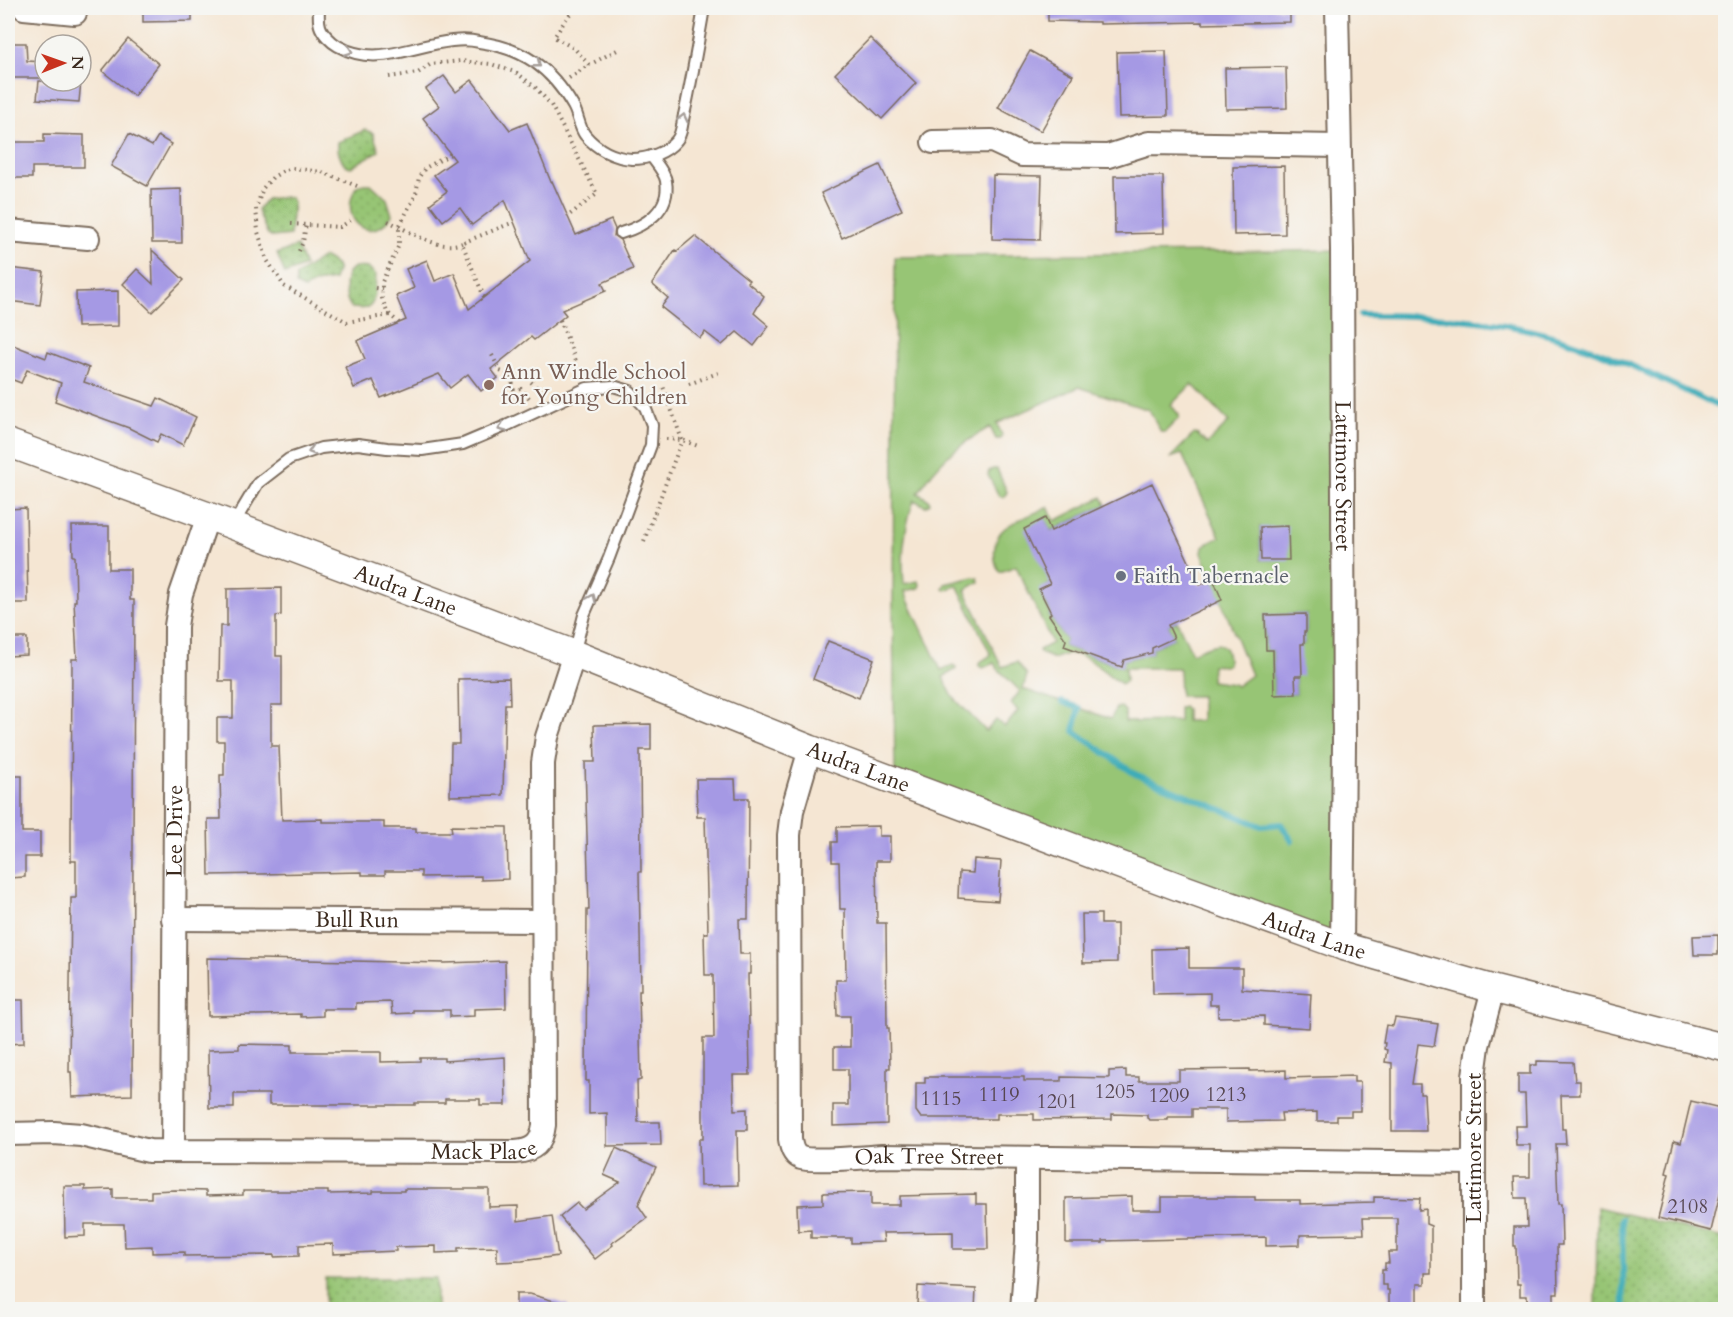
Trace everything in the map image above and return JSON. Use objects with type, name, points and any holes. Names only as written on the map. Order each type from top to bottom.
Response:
[{"type":"street","points":[[24,8],[75,12]]},
{"type":"street","name":"Lattimore Street","points":[[1337,8],[1342,250],[1342,946]]},
{"type":"street","points":[[933,142],[992,141],[1022,155],[1108,156],[1149,143],[1339,146]]},
{"type":"street","points":[[8,231],[88,238]]},
{"type":"street","name":"Audra Lane","points":[[8,443],[574,654],[810,749],[1342,946],[1493,989],[1725,1047]]},
{"type":"street","name":"Lee Drive","points":[[172,1151],[176,626],[181,594],[208,516]]},
{"type":"street","name":"Mack Place","points":[[8,1134],[67,1134],[94,1137],[143,1150],[172,1151],[515,1152],[533,1148],[541,1139],[544,1125],[543,763],[547,737],[574,654]]},
{"type":"street","name":"Oak Tree Street","points":[[810,749],[792,811],[789,835],[790,1139],[792,1150],[798,1156],[806,1159],[882,1156],[1474,1163]]},
{"type":"street","name":"Bull Run","points":[[173,919],[543,921]]},
{"type":"street","name":"Lattimore Street","points":[[1474,1310],[1475,1068],[1478,1046],[1493,989]]},
{"type":"street","points":[[1022,1310],[1027,1241],[1027,1159]]},
{"type":"lane","points":[[319,8],[320,26],[332,42],[350,53],[368,56],[398,53],[452,41],[476,41],[519,51],[537,63],[555,80],[574,107],[584,134],[602,150],[621,158],[644,159],[667,150],[678,139],[691,85],[704,8]]},
{"type":"lane","points":[[621,233],[653,218],[666,201],[666,179],[651,156]]},
{"type":"lane","points":[[233,525],[258,483],[289,459],[300,455],[321,448],[358,444],[422,450],[462,444],[587,388],[613,386],[630,391],[645,407],[652,425],[651,445],[609,558],[584,615],[574,654]]},
{"type":"path","points":[[574,8],[554,37],[574,49],[589,65]]},
{"type":"path","points":[[569,78],[619,49]]},
{"type":"path","points":[[389,77],[418,73],[431,64],[461,61],[491,64],[517,73],[536,88],[550,105],[597,194],[568,216]]},
{"type":"path","points":[[399,323],[387,312],[382,298],[382,282],[399,245],[399,227],[416,194],[420,177],[425,168],[451,154]]},
{"type":"path","points":[[357,186],[322,172],[292,168],[285,170],[273,177],[263,188],[256,208],[258,232],[267,260],[284,286],[347,322],[390,315]]},
{"type":"path","points":[[291,224],[340,227],[353,219]]},
{"type":"path","points":[[388,221],[438,244],[451,247],[514,222]]},
{"type":"path","points":[[299,251],[306,225]]},
{"type":"path","points":[[462,243],[484,297]]},
{"type":"path","points":[[375,288],[382,289]]},
{"type":"path","points":[[560,320],[576,361]]},
{"type":"path","points":[[492,355],[500,371],[509,374],[512,378],[514,391]]},
{"type":"path","points":[[689,384],[718,373]]},
{"type":"path","points":[[644,541],[682,440],[663,386]]},
{"type":"path","points":[[666,439],[682,440],[698,446]]},
{"type":"green space","points":[[365,130],[373,133],[379,151],[351,167],[348,166],[340,157],[338,142]]},
{"type":"green space","points":[[371,184],[387,199],[392,215],[383,225],[374,229],[366,229],[358,225],[351,209],[352,198],[357,186]]},
{"type":"green space","points":[[291,198],[293,203],[290,235],[273,237],[268,235],[258,209],[267,199]]},
{"type":"green space","points":[[297,246],[305,266],[285,274],[277,254]]},
{"type":"green space","points":[[1342,250],[1342,946],[895,779],[893,603],[895,257]],"holes":[[[1192,384],[1229,422],[1207,444],[1194,434],[1170,458],[1182,454],[1220,537],[1203,546],[1202,553],[1251,675],[1236,686],[1211,681],[1212,665],[1225,666],[1228,664],[1225,648],[1217,644],[1192,653],[1177,621],[1168,625],[1174,638],[1152,648],[1152,653],[1124,660],[1122,667],[1064,646],[1066,640],[1049,615],[1052,611],[1049,610],[1040,590],[1050,584],[1045,519],[1051,531],[1106,505],[1102,497],[1055,521],[1048,507],[1005,528],[998,538],[995,550],[997,567],[1000,572],[1016,566],[1052,643],[1039,650],[1040,653],[1054,659],[1074,654],[1083,657],[1122,684],[1126,681],[1125,668],[1179,668],[1180,696],[1201,696],[1201,721],[1186,721],[1186,709],[1183,706],[1179,708],[1179,721],[1125,722],[1125,711],[1121,707],[1116,708],[1111,719],[1023,689],[1027,675],[1017,662],[1002,667],[965,590],[979,582],[978,578],[974,577],[945,584],[943,589],[957,585],[991,655],[979,663],[979,666],[983,668],[994,663],[1020,691],[1011,703],[1018,711],[1005,727],[996,720],[986,731],[953,697],[943,677],[956,667],[953,665],[941,670],[905,591],[919,588],[920,584],[918,581],[904,584],[903,573],[906,531],[914,500],[926,506],[930,503],[918,493],[941,463],[968,440],[990,427],[996,439],[1001,439],[998,423],[1079,387],[1149,410],[1161,432],[1165,432],[1179,418],[1171,405]],[[1260,527],[1289,559],[1261,560]],[[1306,614],[1304,644],[1301,644],[1295,676],[1296,694],[1274,694],[1273,650],[1266,650],[1265,615]]]},
{"type":"green space","points":[[323,257],[338,268],[334,280],[315,283],[304,289],[296,285],[296,276]]},
{"type":"green space","points":[[355,267],[369,268],[376,275],[374,298],[367,308],[352,308],[347,298],[346,279]]},
{"type":"green space","points":[[993,469],[997,469],[1007,492],[1004,497],[999,496],[988,475]]},
{"type":"green space","points":[[1597,1207],[1725,1238],[1725,1309],[1623,1310],[1596,1307]]},
{"type":"green space","points":[[325,1278],[436,1278],[436,1309],[325,1309]]},
{"type":"building","points":[[143,8],[192,8],[192,21],[143,22]]},
{"type":"building","points":[[1048,8],[1290,8],[1290,22],[1100,24],[1100,22],[1048,21]]},
{"type":"building","points":[[870,38],[916,83],[882,119],[835,74]]},
{"type":"building","points":[[128,39],[159,64],[134,96],[102,71]]},
{"type":"building","points":[[8,43],[26,43],[27,61],[33,61],[33,78],[8,78]]},
{"type":"building","points":[[1030,51],[1073,75],[1041,131],[998,108]]},
{"type":"building","points":[[1166,51],[1168,116],[1119,117],[1117,52]]},
{"type":"building","points":[[1286,67],[1287,108],[1226,109],[1225,68]]},
{"type":"building","name":"Ann Windle School for Young Children","points":[[444,76],[456,92],[472,80],[510,130],[527,123],[576,235],[611,220],[615,229],[614,236],[620,240],[633,269],[602,283],[606,291],[562,310],[566,315],[534,340],[531,337],[491,369],[498,378],[481,391],[468,374],[450,388],[439,374],[381,398],[373,380],[354,388],[345,367],[365,359],[357,341],[406,320],[396,296],[414,288],[406,269],[427,260],[435,281],[454,273],[469,309],[530,261],[505,200],[472,225],[460,208],[443,221],[430,204],[447,191],[434,175],[455,160],[423,118],[439,106],[426,89]]},
{"type":"building","points":[[38,93],[80,93],[79,102],[37,99]]},
{"type":"building","points":[[44,134],[84,135],[84,167],[32,167],[32,178],[8,178],[8,142],[44,142]]},
{"type":"building","points":[[129,134],[152,146],[158,136],[171,144],[147,186],[111,166]]},
{"type":"building","points":[[880,165],[902,210],[842,238],[821,193]]},
{"type":"building","points":[[1284,166],[1285,234],[1234,235],[1233,167]]},
{"type":"building","points":[[993,175],[1042,176],[1040,240],[992,239]]},
{"type":"building","points":[[1114,176],[1163,176],[1164,233],[1115,234]]},
{"type":"building","points":[[181,189],[182,243],[152,243],[151,190]]},
{"type":"building","points":[[695,236],[749,280],[747,282],[764,296],[754,313],[769,326],[754,346],[737,332],[722,345],[705,332],[700,338],[661,307],[668,298],[652,284],[675,250],[677,251]]},
{"type":"building","points":[[152,250],[184,280],[152,312],[123,284],[137,269],[153,284]]},
{"type":"building","points":[[8,268],[44,272],[40,305],[8,301]]},
{"type":"building","points":[[118,291],[118,326],[77,327],[76,292]]},
{"type":"building","points":[[8,343],[46,358],[48,352],[89,368],[84,382],[154,406],[158,398],[196,417],[183,445],[161,434],[157,442],[129,428],[55,401],[61,383],[27,370],[21,383],[8,378]]},
{"type":"building","name":"Faith Tabernacle","points":[[1152,483],[1200,585],[1213,579],[1222,600],[1168,625],[1174,638],[1152,648],[1152,653],[1124,660],[1122,667],[1064,646],[1066,640],[1049,615],[1051,613],[1039,589],[1050,584],[1024,529],[1045,518],[1051,531]]},
{"type":"building","points":[[26,508],[28,603],[8,603],[8,509]]},
{"type":"building","points":[[72,526],[109,526],[109,569],[130,569],[130,600],[134,600],[132,1095],[72,1097],[71,1072],[69,1072],[71,898],[76,898],[76,861],[71,861],[72,659],[77,659],[74,601],[76,601],[75,556],[73,556]]},
{"type":"building","points":[[1288,526],[1289,560],[1261,560],[1260,527]]},
{"type":"building","points":[[281,588],[281,615],[276,616],[276,656],[282,656],[282,705],[271,705],[271,746],[279,746],[282,820],[384,822],[384,828],[416,828],[416,832],[452,832],[451,826],[507,827],[508,879],[481,880],[481,876],[421,877],[421,871],[385,871],[385,875],[362,875],[362,872],[209,875],[208,819],[221,819],[220,775],[224,775],[224,741],[217,741],[217,718],[233,718],[233,681],[219,681],[220,626],[227,626],[227,589]]},
{"type":"building","points":[[1306,614],[1304,644],[1301,644],[1302,676],[1295,676],[1296,694],[1274,695],[1273,650],[1266,650],[1265,615]]},
{"type":"building","points":[[8,638],[27,638],[27,655],[8,656]]},
{"type":"building","points":[[828,641],[874,659],[859,698],[813,679]]},
{"type":"building","points":[[509,678],[510,704],[505,704],[503,795],[450,796],[451,744],[459,744],[458,679]]},
{"type":"building","points":[[651,724],[651,750],[640,750],[641,1080],[637,1081],[638,1122],[660,1122],[661,1145],[607,1146],[607,1113],[589,1114],[589,1081],[586,1081],[587,910],[589,910],[585,762],[595,762],[594,725]]},
{"type":"building","points":[[8,776],[22,776],[22,832],[40,832],[40,857],[25,857],[25,877],[8,878]]},
{"type":"building","points":[[696,779],[735,779],[736,798],[749,798],[748,919],[739,919],[740,954],[750,954],[750,974],[748,974],[750,1075],[733,1075],[734,1110],[747,1109],[747,1130],[737,1130],[738,1185],[700,1186],[699,1139],[703,1139],[703,1038],[714,1038],[713,975],[705,975],[704,933],[708,933],[705,817],[697,817]]},
{"type":"building","points":[[879,826],[879,836],[890,836],[890,861],[876,861],[877,923],[886,923],[887,1028],[889,1028],[890,1068],[887,1068],[887,1124],[833,1126],[833,1105],[848,1105],[848,1069],[834,1069],[834,1047],[850,1047],[850,1016],[837,1016],[836,980],[846,980],[845,909],[840,909],[839,862],[832,862],[832,842],[837,842],[837,827]]},
{"type":"building","points":[[974,859],[1001,861],[998,901],[958,898],[959,872],[973,873]]},
{"type":"building","points":[[1082,914],[1101,914],[1101,924],[1117,924],[1117,962],[1083,963]]},
{"type":"building","points":[[1718,935],[1718,955],[1694,955],[1693,936]]},
{"type":"building","points":[[1189,948],[1189,968],[1242,968],[1242,989],[1311,994],[1309,1028],[1264,1025],[1264,1016],[1218,1017],[1218,1005],[1210,1005],[1210,993],[1153,994],[1152,949]]},
{"type":"building","points":[[207,958],[445,963],[505,961],[506,1008],[474,1009],[474,1016],[450,1017],[450,1010],[413,1010],[413,1013],[392,1014],[391,1002],[356,1003],[356,1009],[323,1009],[323,1016],[301,1017],[301,1014],[208,1016]]},
{"type":"building","points":[[8,1000],[23,1000],[24,1043],[8,1044]]},
{"type":"building","points":[[1395,1018],[1438,1024],[1434,1046],[1418,1044],[1412,1084],[1420,1084],[1420,1094],[1424,1094],[1426,1131],[1392,1131],[1392,1063],[1385,1062],[1387,1050],[1384,1049],[1385,1043],[1383,1043],[1386,1025],[1393,1026]]},
{"type":"building","points":[[239,1044],[292,1045],[292,1052],[381,1052],[381,1062],[420,1061],[420,1058],[444,1058],[444,1061],[505,1057],[506,1105],[480,1105],[480,1099],[445,1099],[445,1103],[415,1103],[415,1105],[269,1105],[269,1094],[234,1094],[234,1108],[209,1108],[208,1050],[239,1049]]},
{"type":"building","points":[[1537,1061],[1573,1062],[1575,1081],[1580,1081],[1580,1095],[1561,1095],[1562,1129],[1565,1129],[1566,1144],[1556,1144],[1562,1245],[1557,1245],[1558,1293],[1554,1293],[1554,1310],[1528,1310],[1527,1296],[1520,1296],[1520,1284],[1517,1284],[1516,1246],[1514,1246],[1514,1227],[1527,1227],[1526,1198],[1515,1198],[1514,1177],[1530,1177],[1530,1145],[1516,1145],[1515,1126],[1526,1126],[1525,1094],[1518,1094],[1518,1074],[1530,1074],[1530,1065],[1537,1065]]},
{"type":"building","points":[[1250,1069],[1250,1071],[1286,1070],[1286,1078],[1354,1076],[1354,1082],[1360,1082],[1360,1111],[1351,1111],[1351,1116],[1337,1116],[1337,1121],[1317,1121],[1317,1112],[1281,1113],[1282,1121],[1226,1122],[1226,1109],[1192,1109],[1192,1117],[1168,1117],[1168,1120],[1150,1120],[1147,1115],[1112,1114],[1112,1119],[1034,1120],[1034,1114],[997,1114],[997,1119],[921,1118],[916,1111],[916,1083],[925,1083],[925,1077],[1024,1077],[1024,1081],[1061,1081],[1061,1077],[1109,1078],[1109,1071],[1126,1070],[1126,1077],[1139,1077],[1139,1081],[1179,1081],[1179,1070]]},
{"type":"building","points":[[1691,1101],[1725,1109],[1725,1173],[1711,1231],[1658,1218],[1669,1174],[1666,1173],[1674,1141],[1681,1143]]},
{"type":"building","points":[[616,1148],[656,1167],[638,1205],[647,1218],[612,1243],[613,1245],[595,1259],[560,1217],[577,1203],[583,1209],[620,1182],[604,1175]]},
{"type":"building","points":[[64,1186],[85,1186],[85,1190],[113,1189],[113,1198],[151,1198],[151,1191],[175,1190],[206,1191],[206,1196],[243,1195],[243,1191],[328,1191],[328,1194],[404,1191],[404,1189],[489,1189],[489,1207],[518,1206],[518,1221],[552,1216],[558,1256],[497,1262],[497,1247],[458,1248],[458,1252],[436,1253],[436,1246],[396,1247],[396,1251],[333,1254],[333,1244],[299,1245],[299,1256],[184,1256],[184,1252],[152,1253],[152,1246],[125,1247],[124,1224],[85,1224],[85,1236],[65,1237]]},
{"type":"building","points":[[871,1192],[871,1205],[900,1205],[900,1196],[976,1194],[976,1204],[987,1204],[988,1249],[953,1249],[953,1232],[883,1233],[884,1242],[851,1243],[851,1238],[811,1238],[811,1230],[798,1231],[797,1205],[823,1204],[823,1193]]},
{"type":"building","points":[[1132,1196],[1132,1210],[1162,1210],[1162,1197],[1255,1197],[1255,1200],[1300,1200],[1300,1204],[1374,1202],[1374,1197],[1420,1198],[1419,1210],[1426,1209],[1426,1224],[1431,1226],[1431,1273],[1425,1273],[1425,1284],[1417,1284],[1417,1310],[1389,1310],[1389,1290],[1387,1290],[1387,1285],[1382,1285],[1382,1270],[1385,1270],[1385,1263],[1389,1263],[1388,1252],[1397,1252],[1397,1218],[1363,1218],[1364,1234],[1300,1235],[1300,1245],[1266,1246],[1266,1237],[1066,1243],[1066,1198]]},
{"type":"building","points":[[918,1286],[976,1289],[975,1310],[922,1310],[923,1304],[917,1304]]},
{"type":"building","points":[[516,1294],[530,1294],[568,1305],[568,1310],[516,1310]]},
{"type":"waterway","points":[[1360,315],[1481,321],[1529,330],[1596,351],[1726,410]]},
{"type":"waterway","points":[[1062,702],[1079,708],[1074,731],[1135,774],[1261,826],[1281,824],[1292,841]]},
{"type":"waterway","points":[[1622,1219],[1624,1310]]},
{"type":"place","name":"Ann Windle School for Young Children","points":[[489,385]]},
{"type":"place","name":"Faith Tabernacle","points":[[1121,576]]}]
